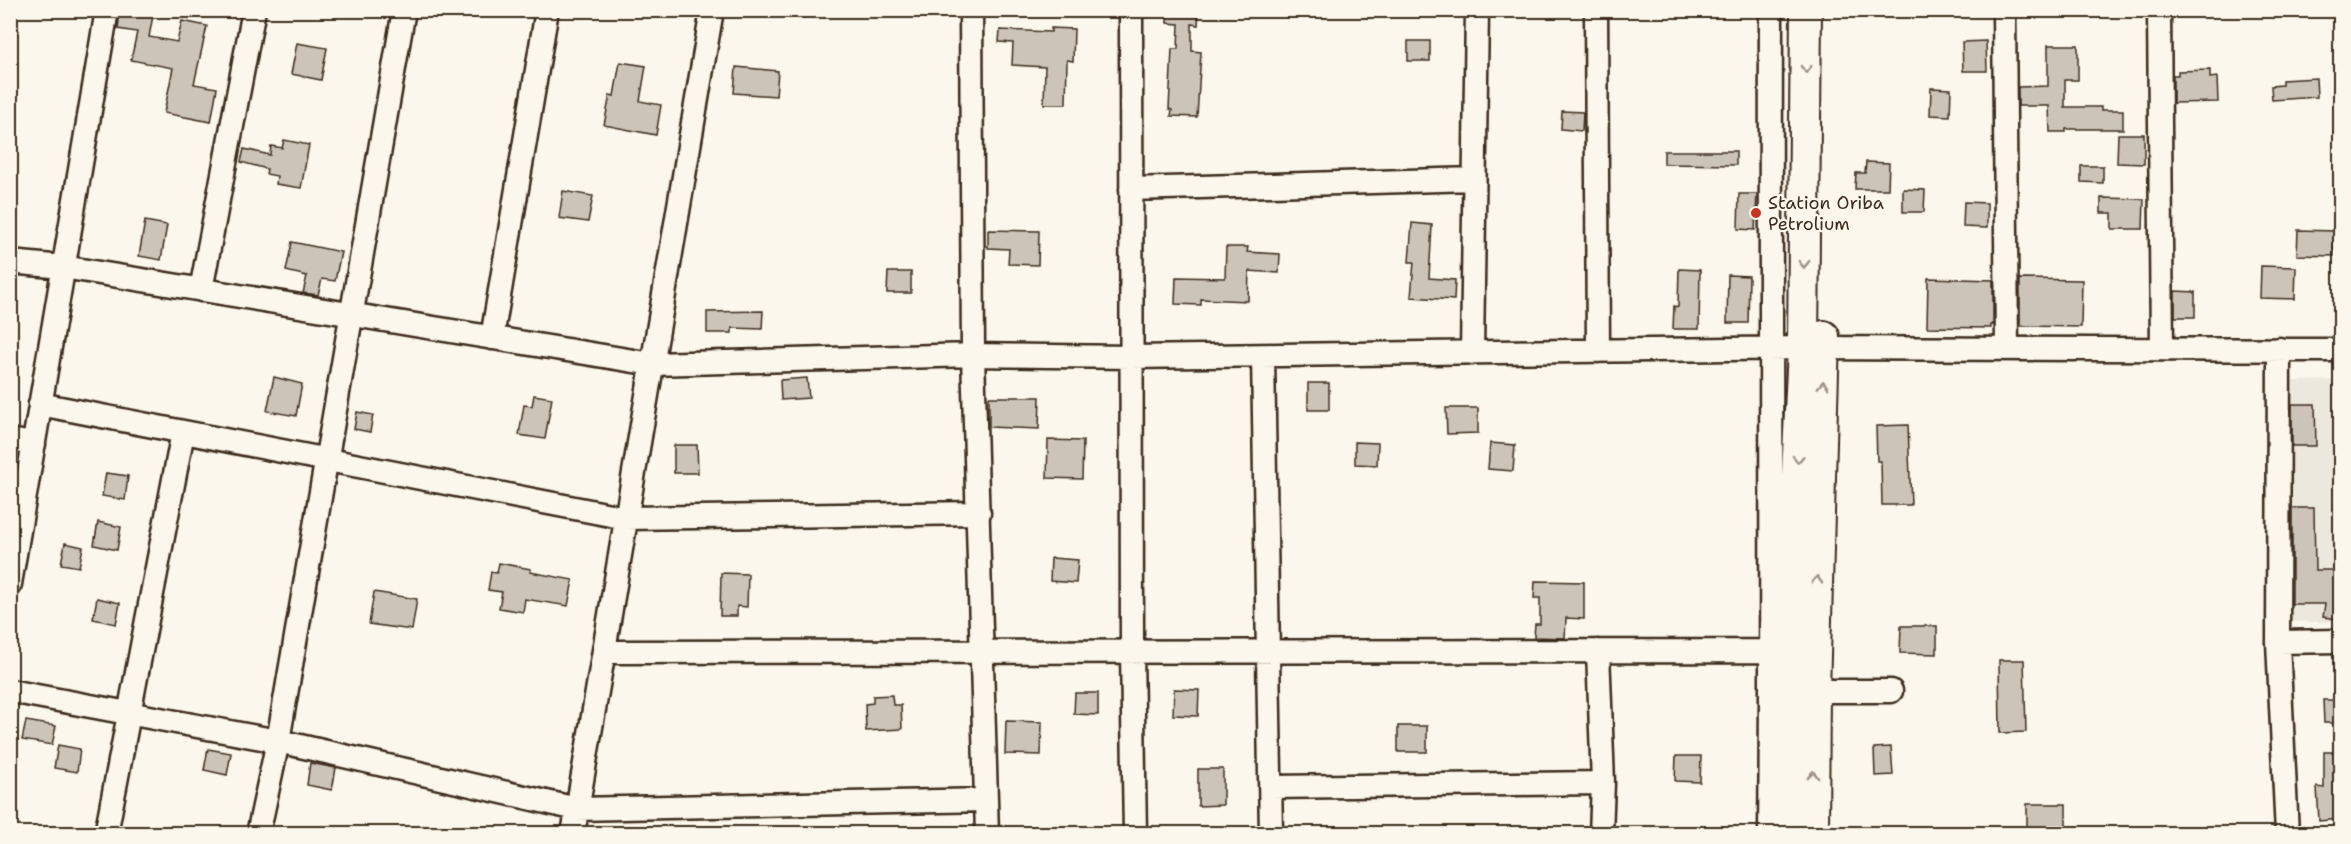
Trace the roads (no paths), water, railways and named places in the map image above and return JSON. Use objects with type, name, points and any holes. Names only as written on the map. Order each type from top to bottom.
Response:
[{"type":"main road","points":[[1806,10],[1813,348]]},
{"type":"main road","points":[[1785,834],[1800,691],[1827,10]]},
{"type":"main road","points":[[1800,691],[1813,834]]},
{"type":"street","points":[[11,574],[107,10]]},
{"type":"street","points":[[201,290],[254,10]]},
{"type":"street","points":[[258,834],[278,741],[404,10]]},
{"type":"street","points":[[492,338],[547,10]]},
{"type":"street","points":[[573,834],[712,10]]},
{"type":"street","points":[[971,10],[973,356],[987,834]]},
{"type":"street","points":[[1131,10],[1132,652],[1135,834]]},
{"type":"street","points":[[1472,353],[1477,10]]},
{"type":"street","points":[[1596,10],[1598,351]]},
{"type":"street","points":[[1770,834],[1771,10]]},
{"type":"street","points":[[2004,10],[2007,349]]},
{"type":"street","points":[[2158,10],[2162,349]]},
{"type":"street","points":[[1131,189],[1474,179]]},
{"type":"street","points":[[10,262],[63,267],[652,364],[973,356],[1263,356],[1813,348],[2340,350]]},
{"type":"street","points":[[2279,349],[2278,642],[2287,834]]},
{"type":"street","points":[[1263,356],[1271,834]]},
{"type":"street","points":[[40,404],[626,518],[979,513]]},
{"type":"street","points":[[106,834],[183,432]]},
{"type":"street","points":[[10,440],[34,444]]},
{"type":"street","points":[[2278,642],[2340,641]]},
{"type":"street","points":[[1598,651],[1603,783],[1601,834]]},
{"type":"street","points":[[604,652],[1772,651]]},
{"type":"street","points":[[10,691],[278,741],[577,809],[986,800]]},
{"type":"street","points":[[1800,691],[1891,692]]},
{"type":"street","points":[[1270,787],[1603,783]]},
{"type":"place","name":"Station Oriba Petrolium","points":[[1756,213]]}]
